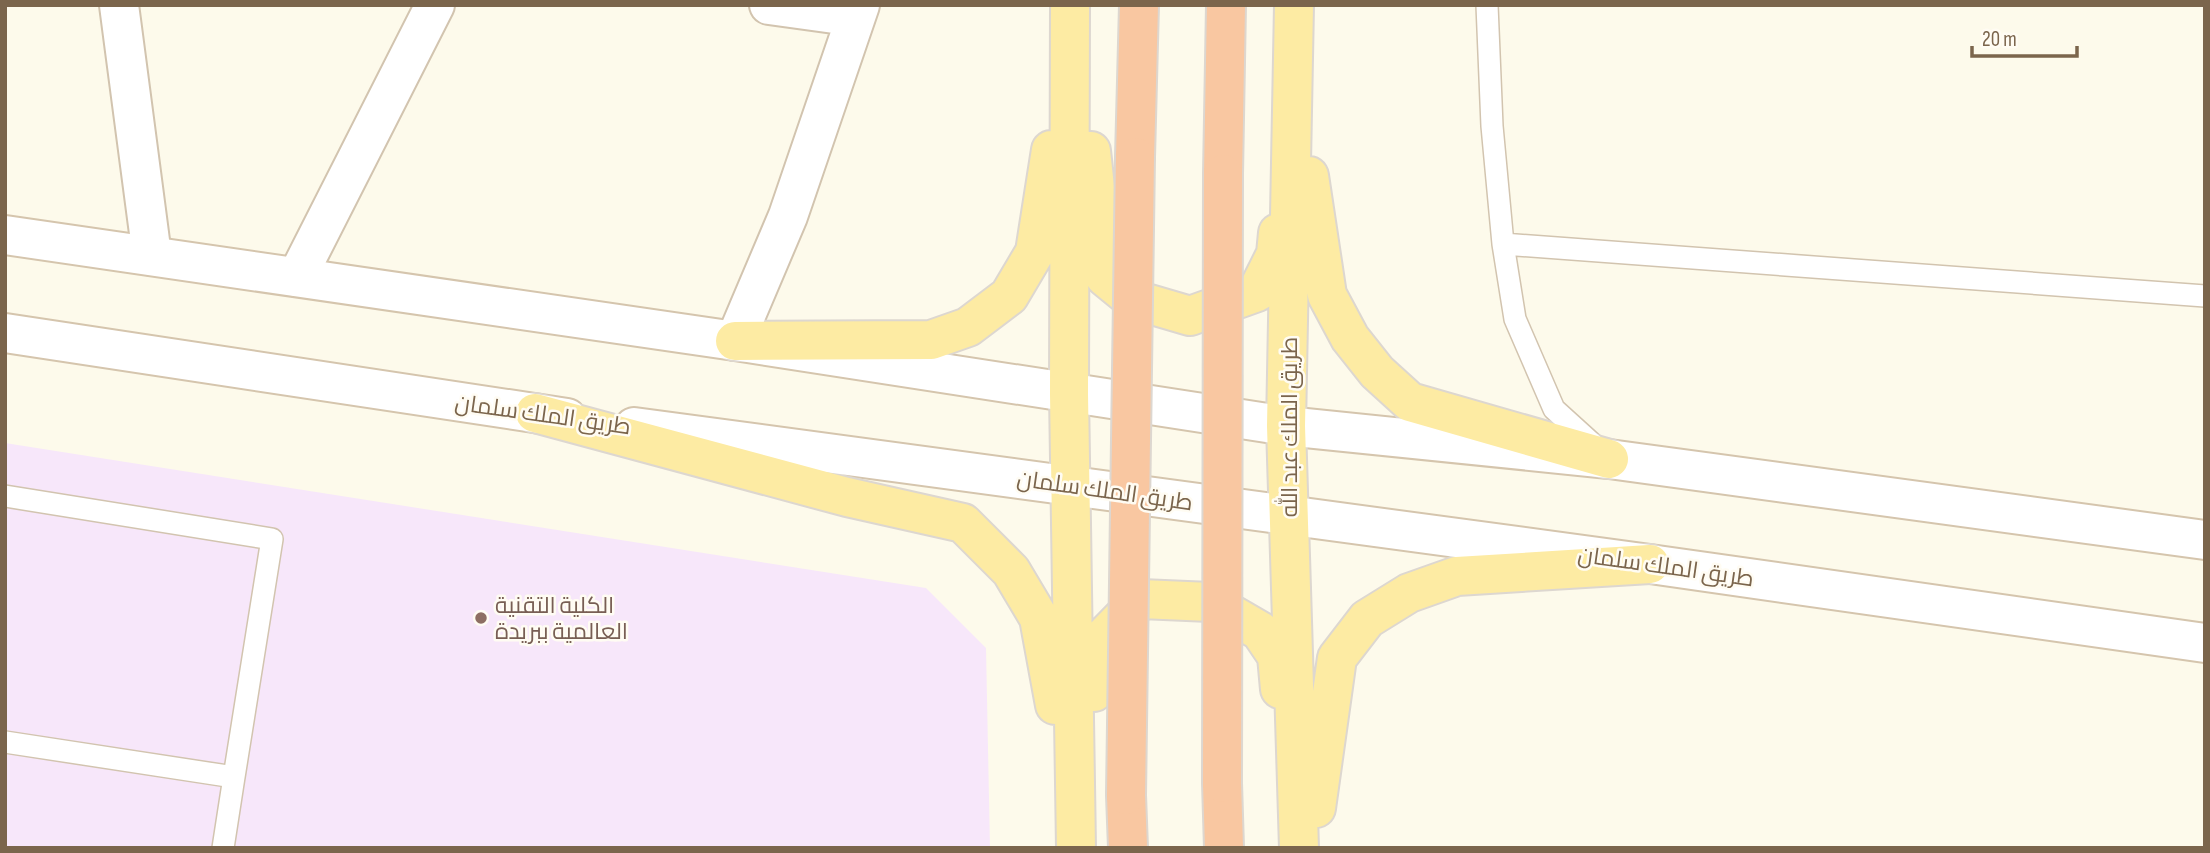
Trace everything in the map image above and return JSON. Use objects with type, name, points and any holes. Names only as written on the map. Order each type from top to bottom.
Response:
[{"type":"highway","points":[[1128,848],[1126,795],[1139,5]]},
{"type":"highway","points":[[1224,848],[1223,174],[1226,5]]},
{"type":"main road","points":[[119,5],[152,256]]},
{"type":"main road","points":[[297,277],[435,5]]},
{"type":"main road","points":[[735,341],[788,216],[858,11],[769,5]]},
{"type":"main road","name":"طريق الملك عبد الله","points":[[1294,5],[1286,426],[1297,848]]},
{"type":"main road","points":[[735,341],[931,341],[968,327],[1009,296],[1035,252],[1070,19]]},
{"type":"main road","points":[[1070,19],[1091,154],[1105,277],[1132,299],[1190,316],[1257,292],[1276,254],[1294,75]]},
{"type":"main road","points":[[1070,19],[1069,394],[1076,848]]},
{"type":"main road","points":[[1294,75],[1327,295],[1350,338],[1377,372],[1410,402],[1609,459]]},
{"type":"main road","points":[[5,235],[735,341],[1286,426],[1609,459],[2205,540]]},
{"type":"main road","name":"طريق الملك سلمان","points":[[5,333],[535,413],[1650,564],[2205,643]]},
{"type":"main road","points":[[535,413],[847,497],[963,523],[1011,570],[1039,618],[1051,677],[1076,848]]},
{"type":"main road","points":[[1310,848],[1337,658],[1367,620],[1409,593],[1457,576],[1650,564]]},
{"type":"main road","points":[[1076,848],[1099,642],[1141,599],[1210,602],[1260,631],[1277,656],[1297,848]]},
{"type":"lane","points":[[1487,5],[1492,126],[1503,244],[1515,320],[1555,408],[1609,459]]},
{"type":"lane","points":[[1503,244],[2205,296]]},
{"type":"lane","points":[[5,496],[271,539],[223,848]]},
{"type":"lane","points":[[5,742],[233,777]]},
{"type":"shaded area","name":"الكلية التقنية العالمية ببريدة","points":[[5,443],[926,588],[986,648],[990,848],[5,848]]},
{"type":"place","name":"الكلية التقنية العالمية ببريدة","points":[[481,618]]}]
